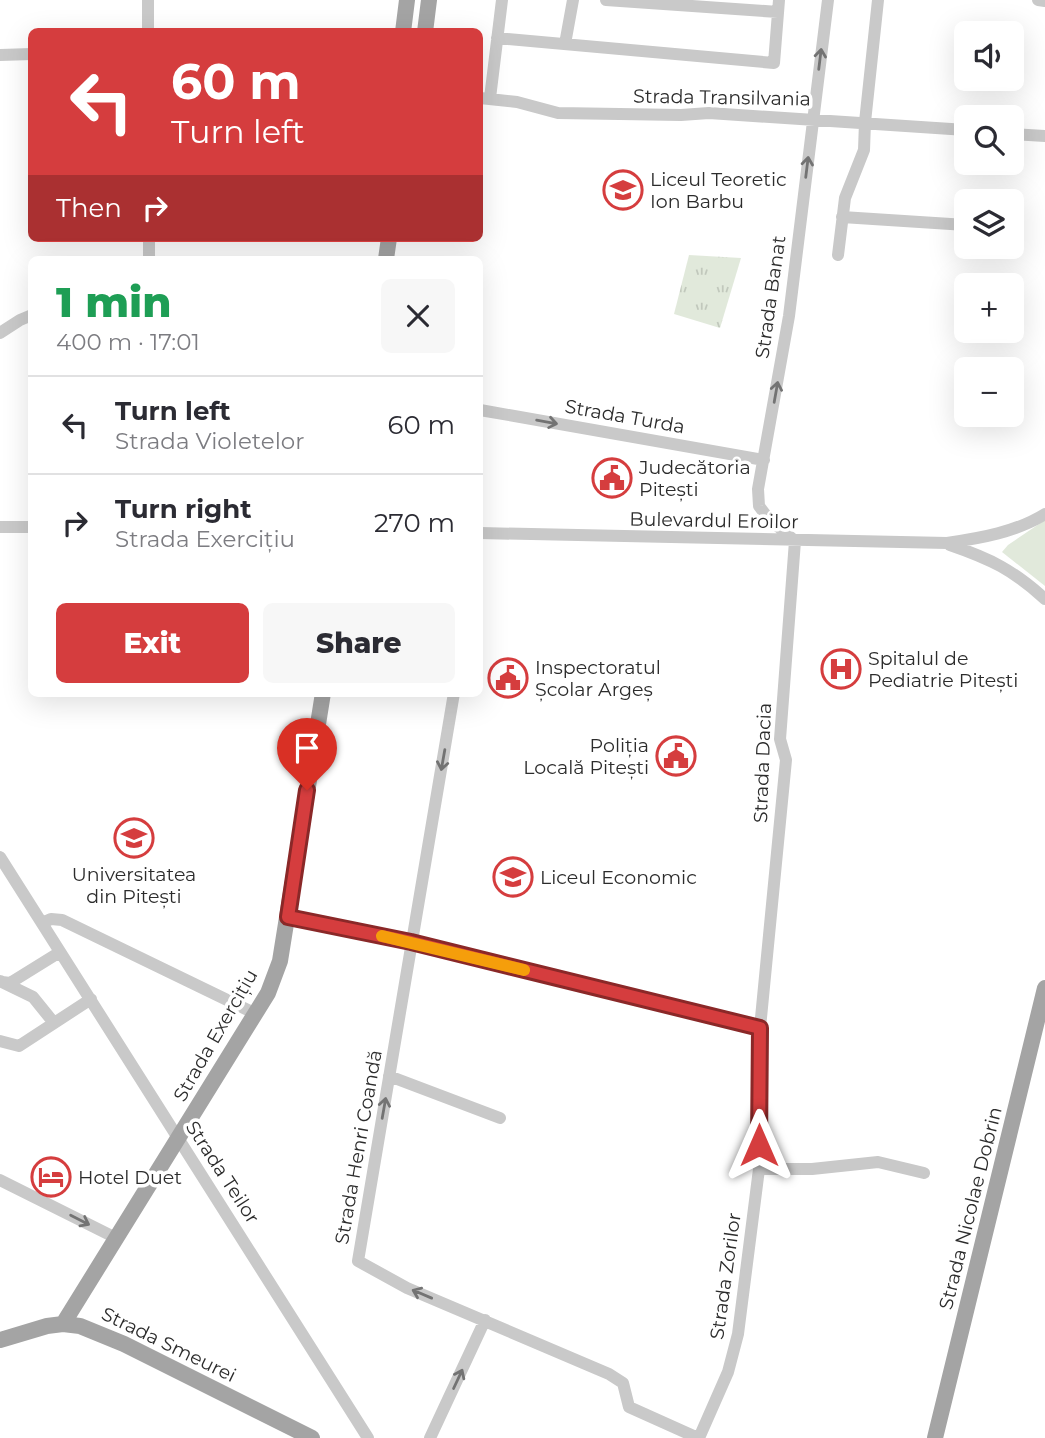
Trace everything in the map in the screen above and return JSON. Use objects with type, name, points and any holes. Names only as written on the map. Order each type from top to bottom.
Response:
[{"type":"main road","points":[[404,28],[407,0]]},
{"type":"main road","points":[[426,28],[429,0]]},
{"type":"main road","name":"Strada Exercițiu","points":[[63,1324],[256,1014],[275,975],[288,917],[322,697]]},
{"type":"main road","name":"Strada Nicolae Dobrin","points":[[935,1438],[1045,988]]},
{"type":"main road","name":"Strada Smeurei","points":[[0,1340],[63,1324],[93,1330],[312,1438]]},
{"type":"street","points":[[148,0],[148,28]]},
{"type":"street","points":[[485,98],[502,0]]},
{"type":"street","points":[[565,44],[573,0]]},
{"type":"street","points":[[497,38],[774,63],[779,6],[606,0]]},
{"type":"street","name":"Strada Banat","points":[[795,541],[768,518],[759,506],[758,489],[789,316],[828,0]]},
{"type":"street","points":[[838,256],[845,198],[864,150],[878,0]]},
{"type":"street","points":[[1038,0],[1045,1]]},
{"type":"street","points":[[0,55],[28,54]]},
{"type":"street","name":"Strada Transilvania","points":[[485,98],[517,102],[558,113],[709,113],[954,129]]},
{"type":"street","points":[[1024,135],[1045,136]]},
{"type":"street","points":[[842,217],[954,224]]},
{"type":"street","points":[[0,333],[28,317]]},
{"type":"street","name":"Strada Turda","points":[[483,411],[765,460]]},
{"type":"street","name":"Bulevardul Eroilor","points":[[483,533],[947,543],[1004,532],[1045,514]]},
{"type":"street","points":[[0,527],[28,527]]},
{"type":"street","name":"Strada Dacia","points":[[760,1028],[786,760],[780,739],[795,541]]},
{"type":"street","name":"Bulevardul Eroilor","points":[[947,543],[989,558],[1027,583],[1045,599]]},
{"type":"street","name":"Strada Henri Coandă","points":[[453,697],[358,1261],[407,1288],[609,1374],[623,1383],[629,1407],[698,1438]]},
{"type":"street","name":"Strada Teilor","points":[[0,857],[368,1438]]},
{"type":"street","points":[[288,917],[411,942],[760,1028]]},
{"type":"street","points":[[42,923],[51,919],[62,920],[256,1014]]},
{"type":"street","points":[[1,981],[10,983],[60,952]]},
{"type":"street","points":[[1,981],[33,997],[54,1023]]},
{"type":"street","points":[[0,1041],[19,1046],[90,999]]},
{"type":"street","name":"Strada Zorilor","points":[[698,1438],[728,1373],[738,1334],[759,1169],[760,1028]]},
{"type":"street","points":[[389,1076],[500,1118]]},
{"type":"street","points":[[759,1169],[811,1169],[878,1162],[925,1173]]},
{"type":"street","points":[[0,1181],[116,1238]]},
{"type":"street","points":[[430,1438],[485,1320]]},
{"type":"green space","points":[[689,255],[741,258],[720,328],[674,314]]},
{"type":"green space","points":[[1045,520],[1045,586],[1002,552]]},
{"type":"slow traffic","points":[[382,936],[524,970]]},
{"type":"place","name":"Liceul Teoretic Ion Barbu","points":[[623,190]]},
{"type":"place","name":"Judecătoria Pitești","points":[[612,478]]},
{"type":"place","name":"Spitalul de Pediatrie Pitești","points":[[841,669]]},
{"type":"place","name":"Inspectoratul Școlar Argeș","points":[[508,678]]},
{"type":"place","name":"Poliția Locală Pitești","points":[[676,756]]},
{"type":"place","name":"Universitatea din Pitești","points":[[134,838]]},
{"type":"place","name":"Liceul Economic","points":[[513,877]]},
{"type":"place","name":"Hotel Duet","points":[[51,1177]]},
{"type":"route","points":[[307,790],[288,917],[411,942],[760,1028],[759,1145]]}]
